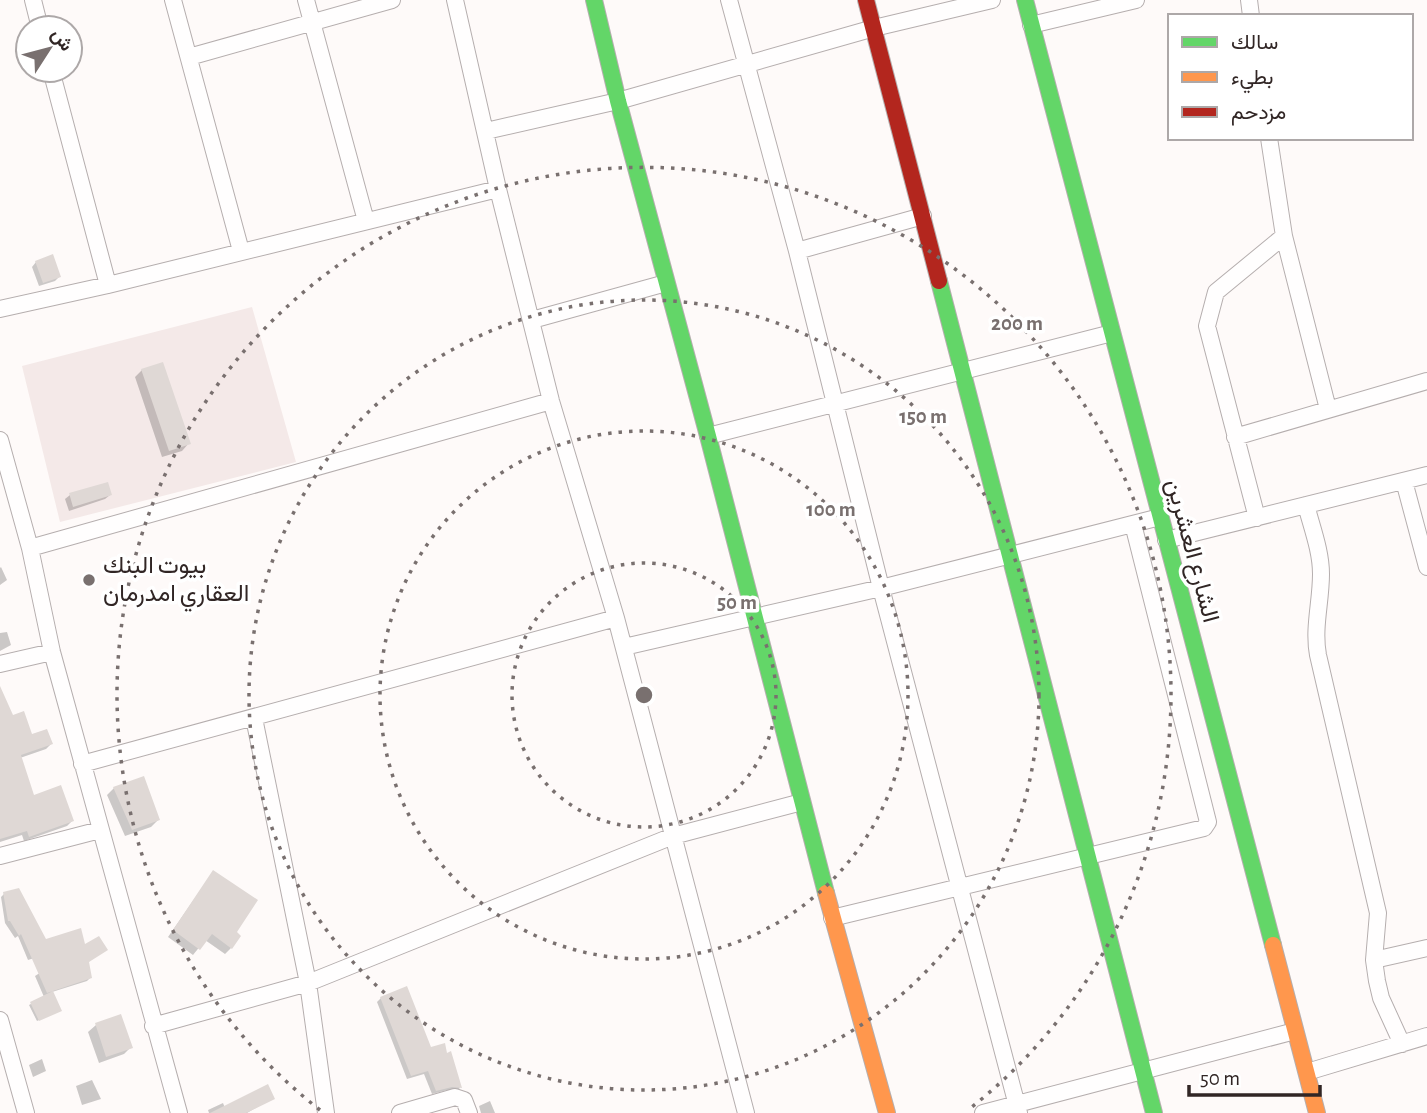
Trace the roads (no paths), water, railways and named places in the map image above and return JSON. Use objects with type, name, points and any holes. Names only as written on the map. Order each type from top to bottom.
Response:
[{"type":"street","points":[[173,0],[241,251]]},
{"type":"street","points":[[306,0],[366,221]]},
{"type":"street","points":[[189,57],[312,20],[392,0]]},
{"type":"street","points":[[455,0],[498,189],[551,401],[624,647],[746,1113]]},
{"type":"street","points":[[594,0],[753,618],[832,918],[887,1113]]},
{"type":"street","points":[[729,0],[797,251],[881,588],[1018,1108]]},
{"type":"street","points":[[866,0],[1154,1113]]},
{"type":"street","points":[[486,131],[618,101],[874,28],[992,0]]},
{"type":"street","name":"الشارع العشرين","points":[[1025,0],[1317,1113]]},
{"type":"street","points":[[1031,25],[1136,0]]},
{"type":"street","points":[[55,84],[108,285]]},
{"type":"street","points":[[1269,140],[1284,236],[1328,409]]},
{"type":"street","points":[[0,309],[498,189]]},
{"type":"street","points":[[797,251],[923,216]]},
{"type":"street","points":[[1257,518],[1207,326],[1216,292],[1284,236]]},
{"type":"street","points":[[532,320],[666,283]]},
{"type":"street","points":[[708,436],[1112,332]]},
{"type":"street","points":[[1234,436],[1427,381]]},
{"type":"street","points":[[30,548],[551,401]]},
{"type":"street","points":[[0,440],[30,548],[52,652],[179,1113]]},
{"type":"street","points":[[1166,540],[1427,475]]},
{"type":"street","points":[[1404,481],[1427,567]]},
{"type":"street","points":[[1306,506],[1320,556],[1315,642],[1378,913],[1374,960],[1381,998],[1402,1044]]},
{"type":"street","points":[[624,647],[881,588],[1160,517]]},
{"type":"street","points":[[832,918],[1204,828],[1208,822],[1133,524]]},
{"type":"street","points":[[82,764],[616,618]]},
{"type":"street","points":[[0,664],[52,652]]},
{"type":"street","points":[[254,718],[308,983],[326,1113]]},
{"type":"street","points":[[153,1026],[308,983],[673,836],[803,802]]},
{"type":"street","points":[[0,856],[100,830]]},
{"type":"street","points":[[1374,960],[1427,948]]},
{"type":"street","points":[[0,1020],[26,1113]]},
{"type":"street","points":[[983,1113],[1018,1108],[1143,1070],[1296,1031]]},
{"type":"street","points":[[1307,1072],[1427,1036]]},
{"type":"street","points":[[400,1113],[455,1097],[464,1100],[469,1113]]},
{"type":"place","name":"بيوت البنك العقاري امدرمان","points":[[89,580]]}]
